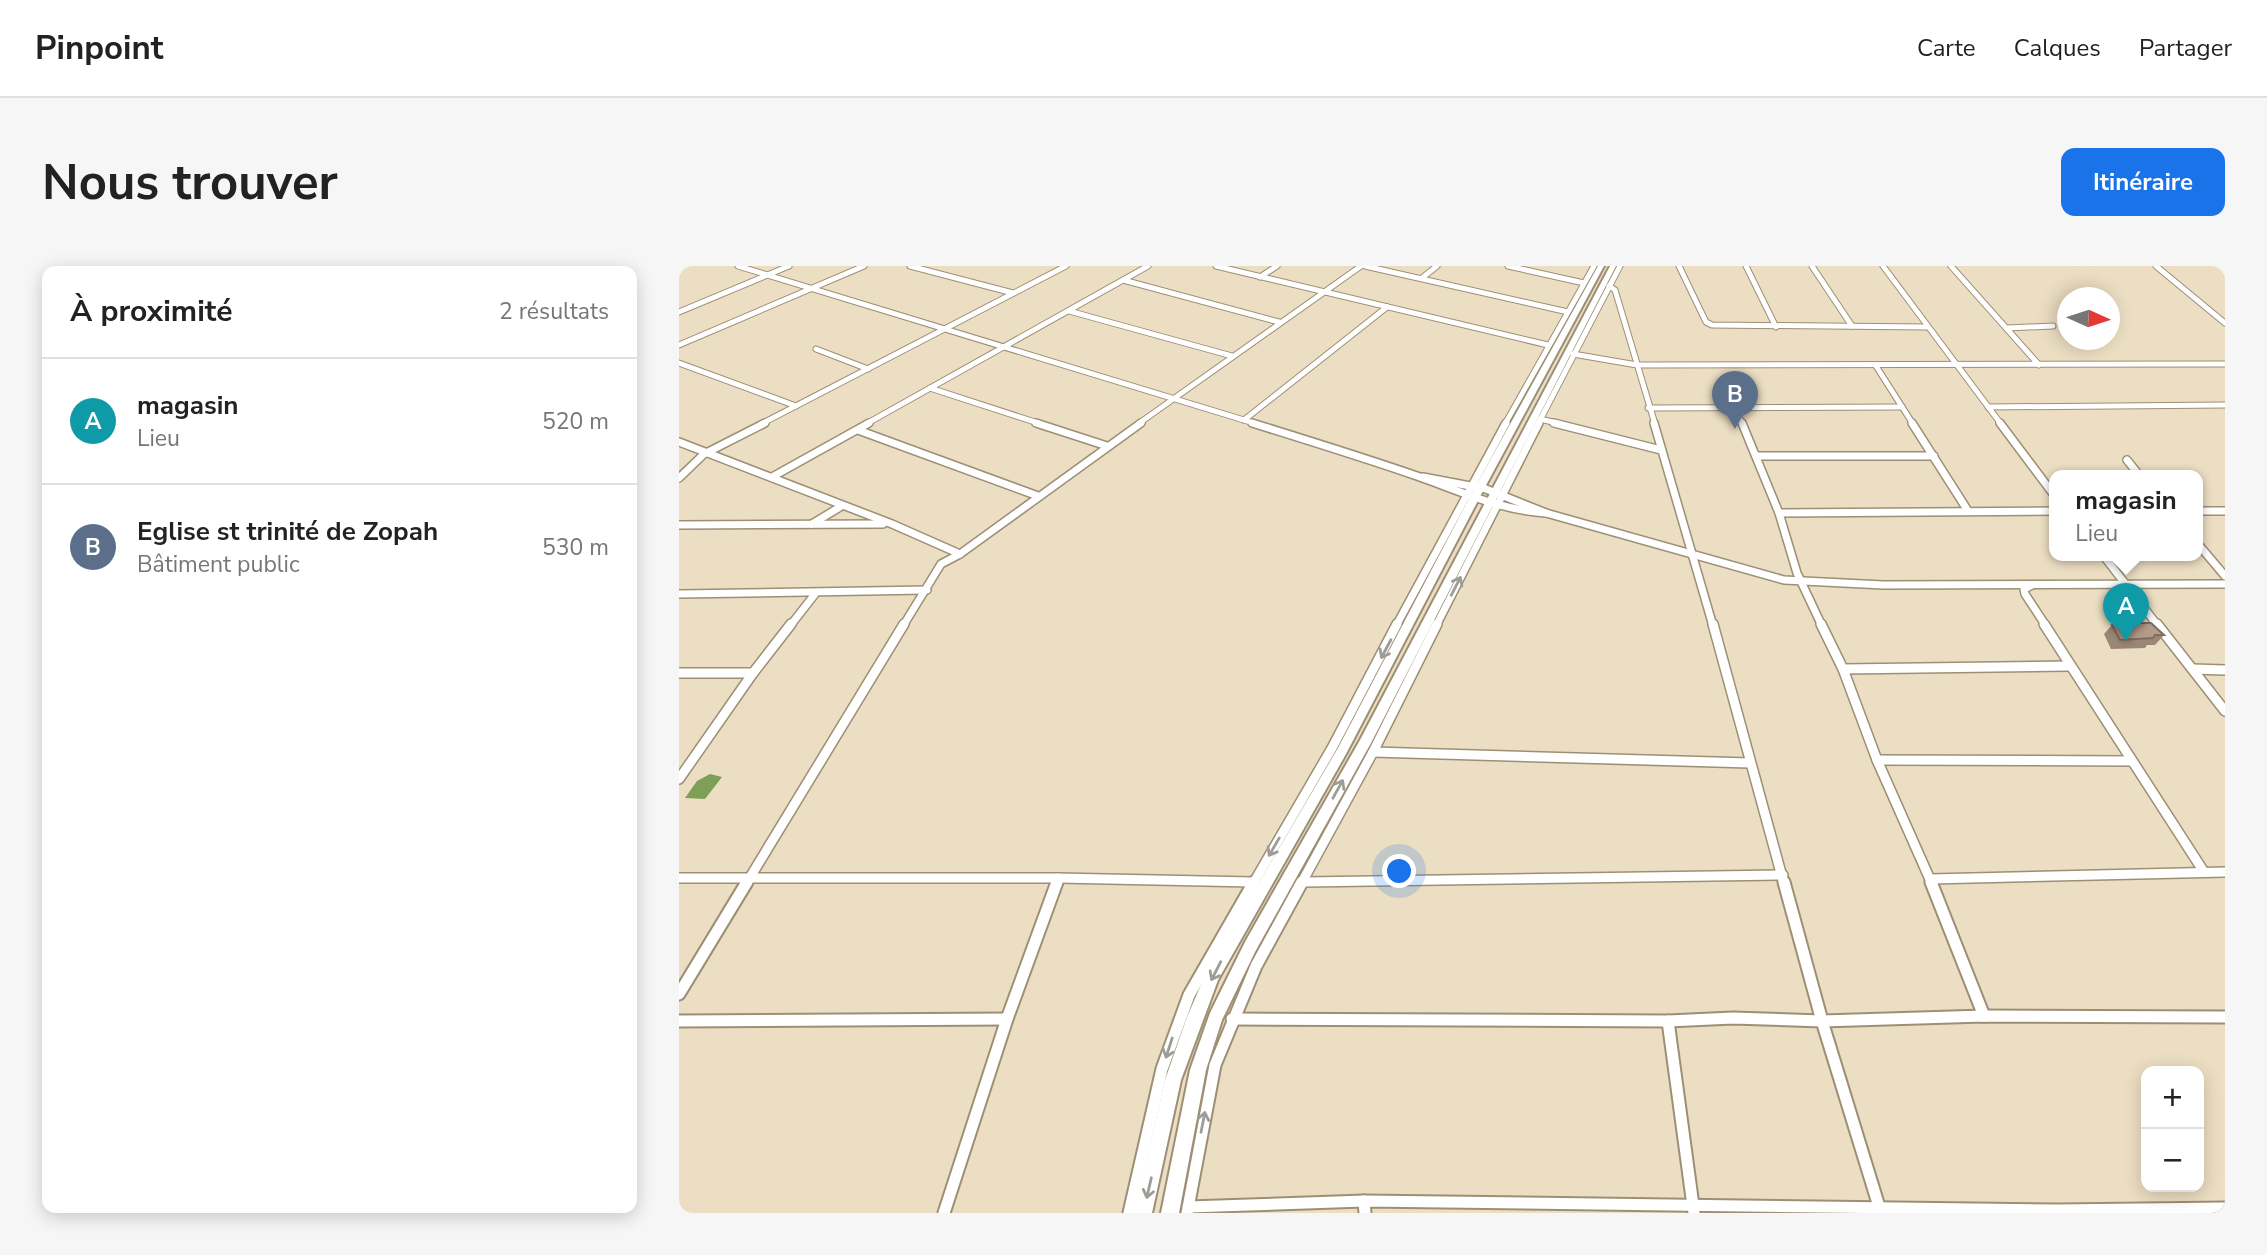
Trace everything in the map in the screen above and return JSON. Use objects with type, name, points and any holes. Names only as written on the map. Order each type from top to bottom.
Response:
[{"type":"main road","points":[[1143,1213],[1173,1080],[1212,976],[1342,751],[1472,492],[1601,266]]},
{"type":"main road","points":[[1170,1213],[1198,1070],[1215,1018],[1250,947],[1364,743],[1495,498],[1613,266]]},
{"type":"street","points":[[738,266],[1176,398],[1420,477],[1438,486],[1495,498],[1527,513],[1546,513],[1773,577],[1883,585],[2223,581]]},
{"type":"street","points":[[679,312],[789,266]]},
{"type":"street","points":[[679,345],[864,266]]},
{"type":"street","points":[[910,266],[1013,293]]},
{"type":"street","points":[[679,478],[703,454],[1066,266]]},
{"type":"street","points":[[772,477],[1148,266]]},
{"type":"street","points":[[1216,266],[1548,345]]},
{"type":"street","points":[[1260,277],[1277,266]]},
{"type":"street","points":[[679,994],[941,564],[960,554],[1279,322],[1363,266],[1568,312]]},
{"type":"street","points":[[1422,278],[1437,266]]},
{"type":"street","points":[[1508,266],[1584,283]]},
{"type":"street","points":[[1129,1213],[1162,1069],[1177,1022],[1209,957],[1350,715],[1472,492],[1548,345],[1594,266]]},
{"type":"street","points":[[1620,266],[1540,419],[1495,498],[1373,752],[1256,966],[1215,1065],[1188,1210],[1365,1207],[2058,1212],[2225,1208]]},
{"type":"street","points":[[1679,266],[1706,322],[1712,326],[1927,327]]},
{"type":"street","points":[[1745,266],[1776,327]]},
{"type":"street","points":[[1812,266],[1852,326]]},
{"type":"street","points":[[1882,266],[2049,488]]},
{"type":"street","points":[[1951,266],[2039,365]]},
{"type":"street","points":[[2156,266],[2225,323]]},
{"type":"street","points":[[1123,280],[1279,322]]},
{"type":"street","points":[[1609,286],[1615,290],[1693,553],[1822,1021],[1880,1209]]},
{"type":"street","points":[[1244,420],[1387,307]]},
{"type":"street","points":[[1069,311],[1232,356]]},
{"type":"street","points":[[2007,328],[2053,326]]},
{"type":"street","points":[[816,349],[868,369]]},
{"type":"street","points":[[1573,354],[1637,365],[2225,364]]},
{"type":"street","points":[[679,363],[796,406]]},
{"type":"street","points":[[1876,366],[1968,511]]},
{"type":"street","points":[[930,388],[1107,446]]},
{"type":"street","points":[[1988,407],[2225,405]]},
{"type":"street","points":[[1648,408],[1902,407]]},
{"type":"street","points":[[1736,409],[1758,456],[1800,579],[1843,669],[1877,760],[1930,879],[1984,1016]]},
{"type":"street","points":[[1540,419],[1661,450]]},
{"type":"street","points":[[858,429],[1038,496]]},
{"type":"street","points":[[679,442],[703,454],[772,477],[840,507],[892,524],[960,554]]},
{"type":"street","points":[[1758,456],[1934,456]]},
{"type":"street","points":[[2127,460],[2135,470]]},
{"type":"street","points":[[812,524],[840,507]]},
{"type":"street","points":[[2203,511],[2225,510]]},
{"type":"street","points":[[1779,513],[2049,511]]},
{"type":"street","points":[[679,524],[892,524]]},
{"type":"street","points":[[2203,551],[2223,581]]},
{"type":"street","points":[[2108,561],[2225,711]]},
{"type":"street","points":[[2032,585],[2024,589],[2025,594],[2204,872]]},
{"type":"street","points":[[679,594],[815,594],[927,590]]},
{"type":"street","points":[[679,779],[684,766],[815,594]]},
{"type":"street","points":[[1843,669],[2069,666]]},
{"type":"street","points":[[2193,669],[2225,670]]},
{"type":"street","points":[[679,673],[753,673]]},
{"type":"street","points":[[1373,752],[1750,763]]},
{"type":"street","points":[[1877,760],[2132,761]]},
{"type":"street","points":[[1930,879],[2225,872]]},
{"type":"street","points":[[1304,882],[1783,875]]},
{"type":"street","points":[[679,878],[1058,878],[1254,882]]},
{"type":"street","points":[[944,1213],[1007,1020],[1058,878]]},
{"type":"street","points":[[1233,1019],[1668,1021],[1733,1018],[1822,1021],[1984,1016],[2225,1017]]},
{"type":"street","points":[[679,1021],[1007,1020]]},
{"type":"street","points":[[1668,1021],[1693,1209]]},
{"type":"shaded area","points":[[710,774],[722,777],[705,799],[685,798],[697,781]]},
{"type":"building","points":[[2151,623],[2164,635],[2120,640],[2112,625]]},
{"type":"place","name":"Eglise st trinité de Zopah","points":[[1735,429]]},
{"type":"place","name":"magasin","points":[[2126,641]]}]
